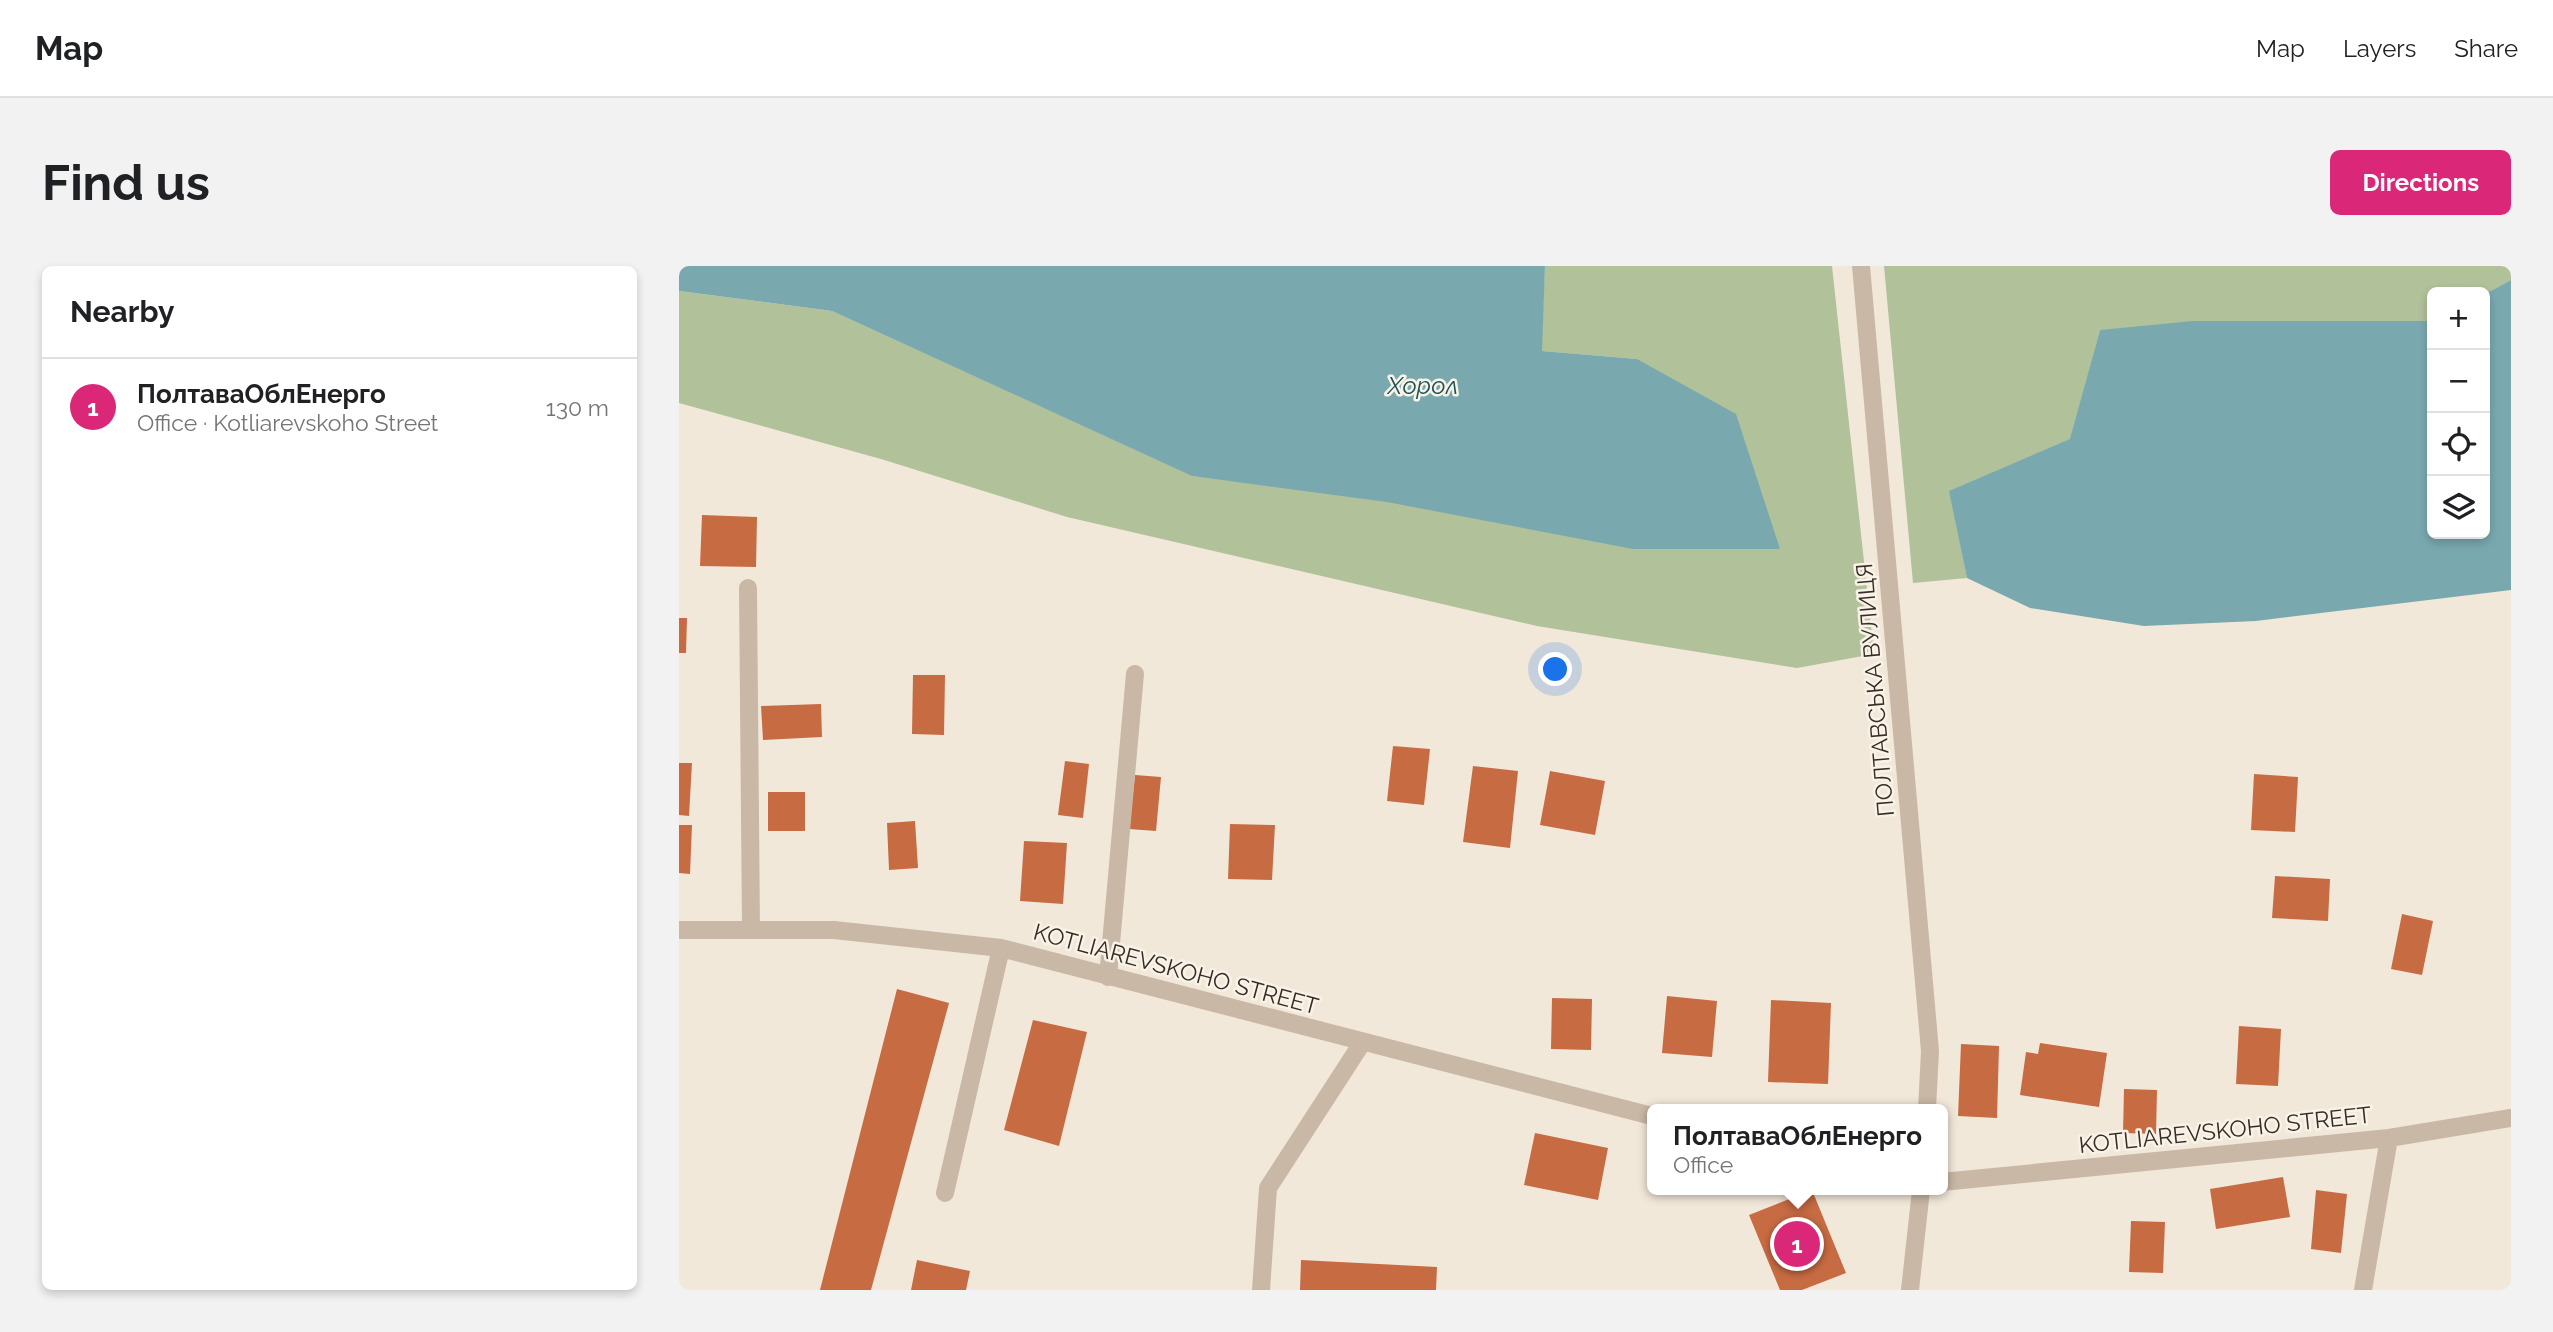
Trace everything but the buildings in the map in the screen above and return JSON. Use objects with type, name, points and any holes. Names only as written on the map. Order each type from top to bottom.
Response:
[{"type":"street","name":"ПОЛТАВСЬКА ВУЛИЦЯ","points":[[1861,266],[1929,1038],[1927,1104]]},
{"type":"street","points":[[748,588],[751,930]]},
{"type":"street","points":[[1108,976],[1135,674]]},
{"type":"street","name":"KOTLIAREVSKOHO STREET","points":[[679,930],[834,930],[1001,948],[1647,1115]]},
{"type":"street","points":[[945,1193],[1001,948]]},
{"type":"street","points":[[1261,1290],[1268,1188],[1362,1043]]},
{"type":"street","name":"KOTLIAREVSKOHO STREET","points":[[1948,1181],[2389,1138],[2511,1118]]},
{"type":"street","points":[[2363,1290],[2389,1138]]},
{"type":"street","points":[[1910,1290],[1920,1195]]},
{"type":"green space","points":[[1545,266],[1832,266],[1874,654],[1797,668],[1537,626],[1067,517],[881,459],[679,403],[679,291],[832,311],[1193,476],[1780,549],[1637,359],[1541,351]]},
{"type":"green space","points":[[1884,266],[2511,266],[2511,280],[2490,291],[2490,287],[2427,287],[2427,322],[2100,330],[2071,439],[1950,491],[1967,578],[1913,583]]},
{"type":"water","name":"Хорол","points":[[679,266],[1545,266],[1542,351],[1637,359],[1736,414],[1780,549],[1633,549],[1387,502],[1192,476],[832,311],[679,291]]},
{"type":"water","points":[[2511,280],[2511,590],[2256,621],[2144,626],[2030,608],[1967,578],[1949,491],[2070,439],[2100,330],[2193,321],[2427,321],[2427,539],[2490,539],[2490,291]]},
{"type":"place","name":"ПолтаваОблЕнерго","points":[[1797,1244]]}]
